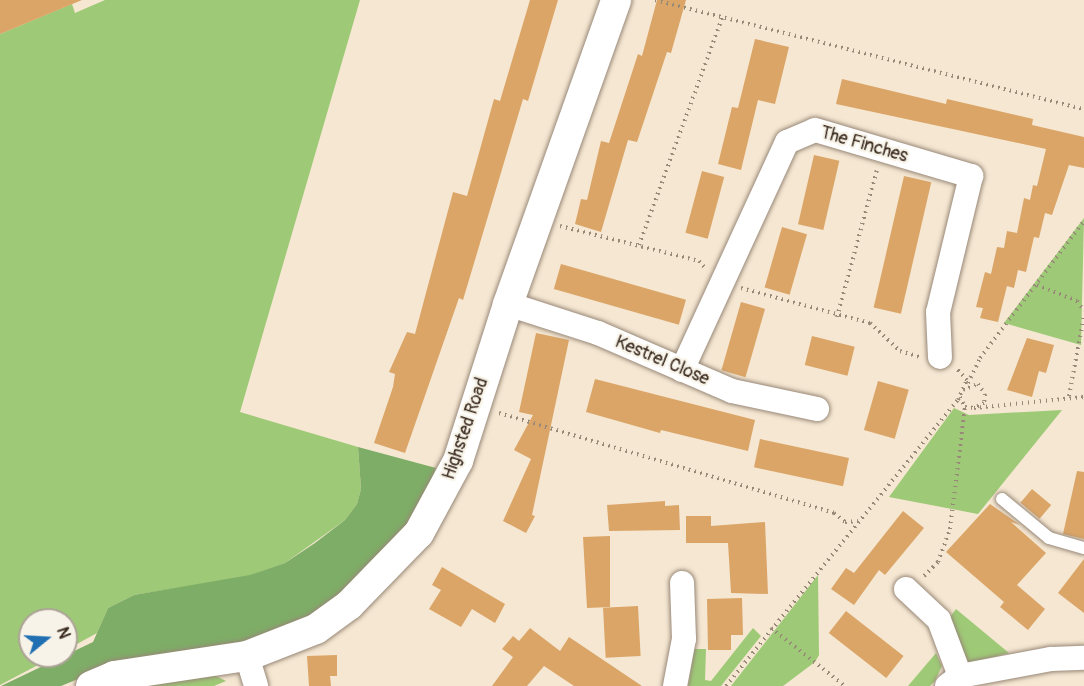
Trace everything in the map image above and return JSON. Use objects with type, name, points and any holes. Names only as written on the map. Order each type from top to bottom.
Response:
[{"type":"street","name":"Highsted Road","points":[[91,686],[114,676],[247,656],[316,629],[389,568],[419,533],[445,490],[508,304],[616,0]]},
{"type":"street","name":"The Finches","points":[[682,370],[787,142],[815,130],[972,176],[938,312],[940,357]]},
{"type":"street","name":"Kestrel Close","points":[[508,304],[598,333],[732,391],[817,409]]},
{"type":"street","points":[[675,686],[684,639],[682,583]]},
{"type":"street","points":[[906,589],[939,620],[953,681],[1051,659],[1084,658]]},
{"type":"street","points":[[247,656],[256,686]]},
{"type":"lane","points":[[1002,499],[1049,538],[1084,548]]},
{"type":"path","points":[[655,0],[723,15],[1084,109]]},
{"type":"path","points":[[639,245],[723,15]]},
{"type":"path","points":[[837,317],[882,149]]},
{"type":"path","points":[[538,220],[699,261],[723,283],[837,317],[870,323],[900,351],[911,356],[940,357],[967,380],[960,397],[965,407],[950,529],[938,562],[906,589]]},
{"type":"path","points":[[726,686],[960,397],[980,358],[1084,221]]},
{"type":"path","points":[[1037,285],[1077,302],[1084,311]]},
{"type":"path","points":[[1069,396],[1084,316]]},
{"type":"path","points":[[963,392],[978,384],[985,394],[984,403],[974,408]]},
{"type":"path","points":[[965,407],[974,408],[1069,396],[1084,397]]},
{"type":"path","points":[[475,406],[834,513],[845,522],[858,521]]},
{"type":"path","points":[[771,628],[845,686]]},
{"type":"green space","points":[[105,0],[360,0],[240,412],[358,447],[361,489],[357,504],[345,520],[285,563],[246,577],[134,595],[108,608],[97,633],[78,643],[78,608],[18,608],[18,668],[32,668],[0,685],[0,34],[72,4],[75,13]]},
{"type":"green space","points":[[1084,218],[1081,345],[1004,323]]},
{"type":"green space","points":[[954,408],[969,415],[1062,410],[978,514],[889,497]]},
{"type":"green space","points":[[358,447],[436,468],[422,505],[382,558],[340,600],[261,640],[119,662],[61,686],[1,686],[39,668],[78,668],[78,649],[93,642],[108,608],[134,595],[250,575],[285,563],[345,520],[357,504],[361,489]]},
{"type":"green space","points":[[818,575],[819,655],[815,662],[783,686],[731,686]]},
{"type":"green space","points":[[956,609],[1009,653],[970,663],[964,657],[950,617]]},
{"type":"green space","points":[[753,628],[761,636],[721,686],[688,686],[694,649],[706,649],[705,680],[711,681]]},
{"type":"green space","points":[[936,653],[942,666],[935,681],[930,686],[908,686]]},
{"type":"green space","points":[[212,674],[226,681],[214,686],[116,686]]},
{"type":"building","points":[[0,0],[82,0],[0,34]]},
{"type":"building","points":[[530,0],[558,0],[528,101],[523,99],[463,300],[459,298],[405,453],[374,443],[393,387],[395,374],[389,372],[407,332],[415,334],[453,192],[467,196],[494,99],[500,101]]},
{"type":"building","points":[[657,0],[686,0],[671,53],[667,52],[637,142],[628,140],[601,232],[575,224],[581,199],[587,200],[601,141],[609,143],[638,54],[642,56]]},
{"type":"building","points":[[755,39],[789,47],[775,104],[758,100],[741,170],[718,164],[732,107],[738,108]]},
{"type":"building","points":[[842,79],[946,104],[947,99],[1033,119],[1032,125],[1084,137],[1084,168],[1069,165],[1052,215],[1045,213],[1039,238],[1034,237],[1026,272],[1018,270],[1014,288],[1007,286],[998,322],[980,318],[983,308],[976,307],[985,272],[991,274],[997,247],[1004,248],[1007,231],[1017,233],[1024,198],[1030,200],[1033,185],[1037,186],[1046,149],[836,104]]},
{"type":"building","points":[[814,155],[839,161],[823,230],[798,224]]},
{"type":"building","points":[[702,171],[724,177],[708,239],[685,233]]},
{"type":"building","points":[[904,176],[931,182],[901,314],[874,308]]},
{"type":"building","points":[[782,227],[807,234],[790,295],[765,288]]},
{"type":"building","points":[[561,264],[686,300],[679,325],[554,289]]},
{"type":"building","points":[[741,302],[765,309],[745,377],[721,370]]},
{"type":"building","points":[[536,333],[569,340],[532,515],[535,516],[526,533],[503,521],[531,459],[514,450],[533,415],[519,412]]},
{"type":"building","points":[[812,336],[855,347],[847,376],[805,365]]},
{"type":"building","points":[[1027,338],[1054,345],[1046,373],[1039,371],[1032,397],[1007,390]]},
{"type":"building","points":[[595,379],[755,420],[748,451],[661,430],[660,433],[586,412]]},
{"type":"building","points":[[878,381],[909,390],[895,439],[864,430]]},
{"type":"building","points":[[760,439],[849,458],[843,486],[754,467]]},
{"type":"building","points":[[1077,471],[1084,472],[1084,539],[1063,534]]},
{"type":"building","points":[[1032,489],[1051,505],[1040,519],[1020,503]]},
{"type":"building","points":[[665,501],[665,506],[679,505],[680,530],[609,531],[607,505]]},
{"type":"building","points":[[990,504],[1020,525],[1011,522],[1046,553],[1017,585],[1045,609],[1028,630],[1000,607],[1004,602],[946,552]]},
{"type":"building","points":[[903,511],[924,528],[885,575],[879,570],[854,605],[831,589],[846,568],[854,573]]},
{"type":"building","points":[[686,516],[711,516],[711,526],[765,522],[768,594],[731,593],[728,543],[686,543]]},
{"type":"building","points":[[610,536],[610,607],[587,608],[583,537]]},
{"type":"building","points":[[1084,559],[1084,613],[1058,593]]},
{"type":"building","points":[[442,567],[505,604],[495,623],[472,609],[461,627],[429,609],[441,590],[432,585]]},
{"type":"building","points":[[742,598],[743,635],[731,635],[731,650],[708,650],[707,599]]},
{"type":"building","points":[[638,606],[641,656],[606,658],[603,608]]},
{"type":"building","points":[[846,611],[904,656],[886,678],[829,633]]},
{"type":"building","points":[[530,628],[560,651],[569,637],[642,686],[574,686],[544,666],[527,686],[492,686],[513,657],[502,649],[513,636],[519,641]]},
{"type":"building","points":[[337,655],[337,676],[330,676],[331,686],[309,686],[307,656]]}]
